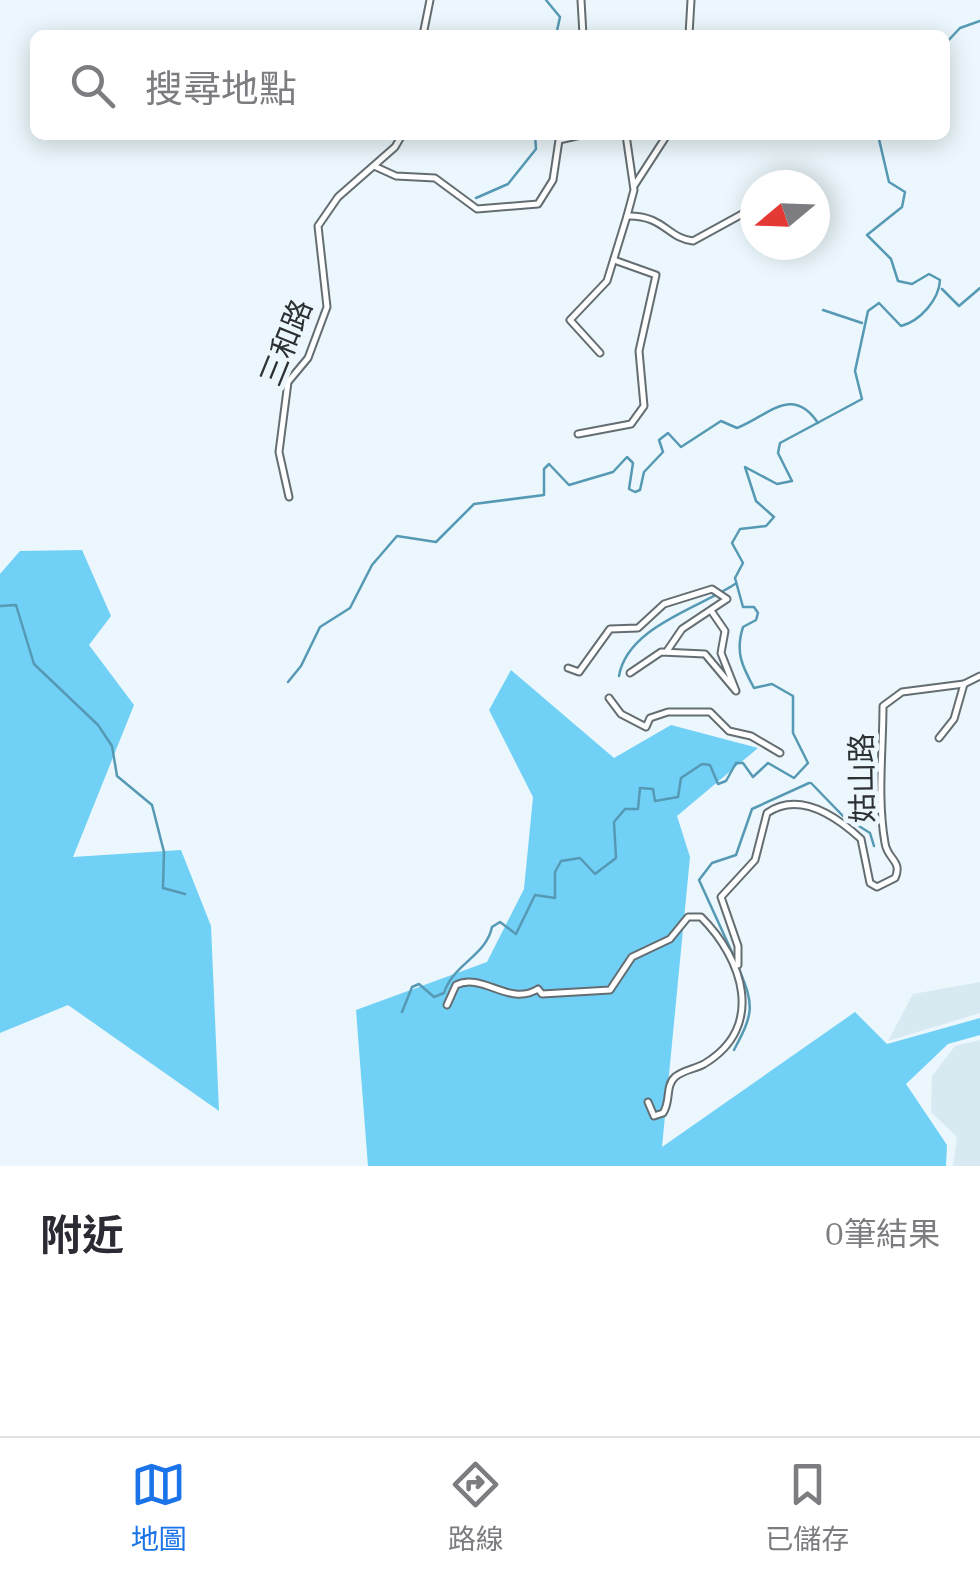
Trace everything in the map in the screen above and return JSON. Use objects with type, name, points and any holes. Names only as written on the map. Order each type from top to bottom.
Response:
[{"type":"street","points":[[424,30],[430,0]]},
{"type":"street","points":[[581,0],[583,30]]},
{"type":"street","points":[[688,30],[691,0]]},
{"type":"street","name":"三和路","points":[[289,498],[279,452],[288,382],[308,358],[327,306],[318,226],[338,197],[397,140]]},
{"type":"street","points":[[374,166],[396,176],[435,178],[477,209],[533,204],[546,198],[554,180],[559,140]]},
{"type":"street","points":[[600,354],[573,327],[571,316],[603,289],[614,260],[633,186],[627,140]]},
{"type":"street","points":[[633,186],[664,140]]},
{"type":"street","points":[[627,216],[661,221],[682,240],[692,241],[740,215]]},
{"type":"street","points":[[578,434],[631,424],[638,420],[644,406],[639,351],[656,275],[614,260]]},
{"type":"street","points":[[568,668],[579,672],[610,630],[638,628],[664,604],[712,589],[727,599],[682,629],[667,650]]},
{"type":"street","points":[[630,673],[652,655],[667,650],[705,654],[736,691],[721,653],[725,631],[712,612]]},
{"type":"street","name":"姑山路","points":[[738,965],[738,946],[721,897],[755,860],[767,813],[780,806],[813,806],[861,839],[870,883],[877,887],[896,878],[897,861],[885,842],[880,774],[883,706],[902,692],[964,684],[980,676]]},
{"type":"street","points":[[939,738],[954,720],[964,684]]},
{"type":"street","points":[[609,698],[620,714],[646,727],[650,718],[668,712],[710,712],[729,731],[751,736],[780,753]]},
{"type":"street","points":[[448,1005],[456,985],[468,981],[522,995],[538,989],[542,994],[580,995],[610,990],[632,957],[670,939],[680,922],[694,916],[708,924],[738,965],[743,1012],[729,1039],[705,1064],[677,1074],[670,1082],[663,1113],[654,1116],[648,1102]]},
{"type":"shaded area","points":[[82,550],[111,616],[89,645],[134,705],[73,857],[181,850],[211,926],[219,1111],[68,1005],[0,1033],[0,574],[20,551]]},
{"type":"shaded area","points":[[511,670],[614,758],[671,725],[758,748],[677,816],[690,857],[662,1147],[855,1012],[887,1044],[980,1018],[980,1035],[948,1044],[906,1084],[947,1145],[946,1166],[368,1166],[356,1010],[487,962],[524,889],[533,797],[489,710]]},
{"type":"shaded area","points":[[980,982],[980,1013],[888,1041],[913,994]]},
{"type":"shaded area","points":[[980,1040],[980,1166],[953,1166],[957,1137],[931,1112],[932,1076],[955,1046]]},
{"type":"waterway","points":[[546,0],[560,17],[557,30]]},
{"type":"waterway","points":[[950,39],[960,28],[980,21]]},
{"type":"waterway","points":[[476,198],[508,184],[536,149],[535,140]]},
{"type":"waterway","points":[[402,1012],[412,987],[419,984],[434,997],[444,993],[454,975],[489,937],[492,927],[500,922],[516,934],[535,895],[555,898],[555,872],[561,861],[580,858],[595,874],[616,858],[614,822],[625,809],[638,809],[640,788],[653,789],[655,801],[678,797],[681,778],[702,764],[710,765],[718,784],[726,781],[736,763],[743,763],[753,777],[768,763],[794,778],[808,763],[793,733],[793,696],[772,684],[754,688],[743,666],[743,627],[756,620],[758,613],[754,607],[743,607],[735,578],[743,563],[732,543],[740,529],[766,526],[774,517],[756,501],[745,467],[777,484],[792,481],[778,453],[780,443],[862,399],[855,371],[868,311],[879,303],[901,326],[927,309],[939,288],[940,280],[929,274],[912,284],[898,281],[891,259],[867,235],[902,207],[905,192],[889,182],[879,140]]},
{"type":"waterway","points":[[942,289],[959,306],[980,288]]},
{"type":"waterway","points":[[823,310],[862,323]]},
{"type":"waterway","points":[[288,682],[301,666],[320,627],[350,608],[372,565],[397,536],[436,542],[474,504],[544,495],[544,469],[549,464],[569,485],[613,472],[627,457],[633,463],[629,489],[635,492],[640,490],[644,472],[663,452],[659,440],[668,433],[681,447],[721,421],[737,428],[789,404],[799,406],[818,423]]},
{"type":"waterway","points":[[619,676],[635,644],[650,632],[735,584]]},
{"type":"waterway","points":[[0,606],[16,605],[34,664],[98,725],[112,746],[117,776],[152,805],[164,852],[163,888],[185,894]]},
{"type":"waterway","points":[[736,961],[699,880],[712,863],[736,855],[752,809],[809,783]]},
{"type":"waterway","points":[[811,783],[843,816],[870,833],[874,846]]},
{"type":"waterway","points":[[734,1050],[750,1010],[739,969]]}]
